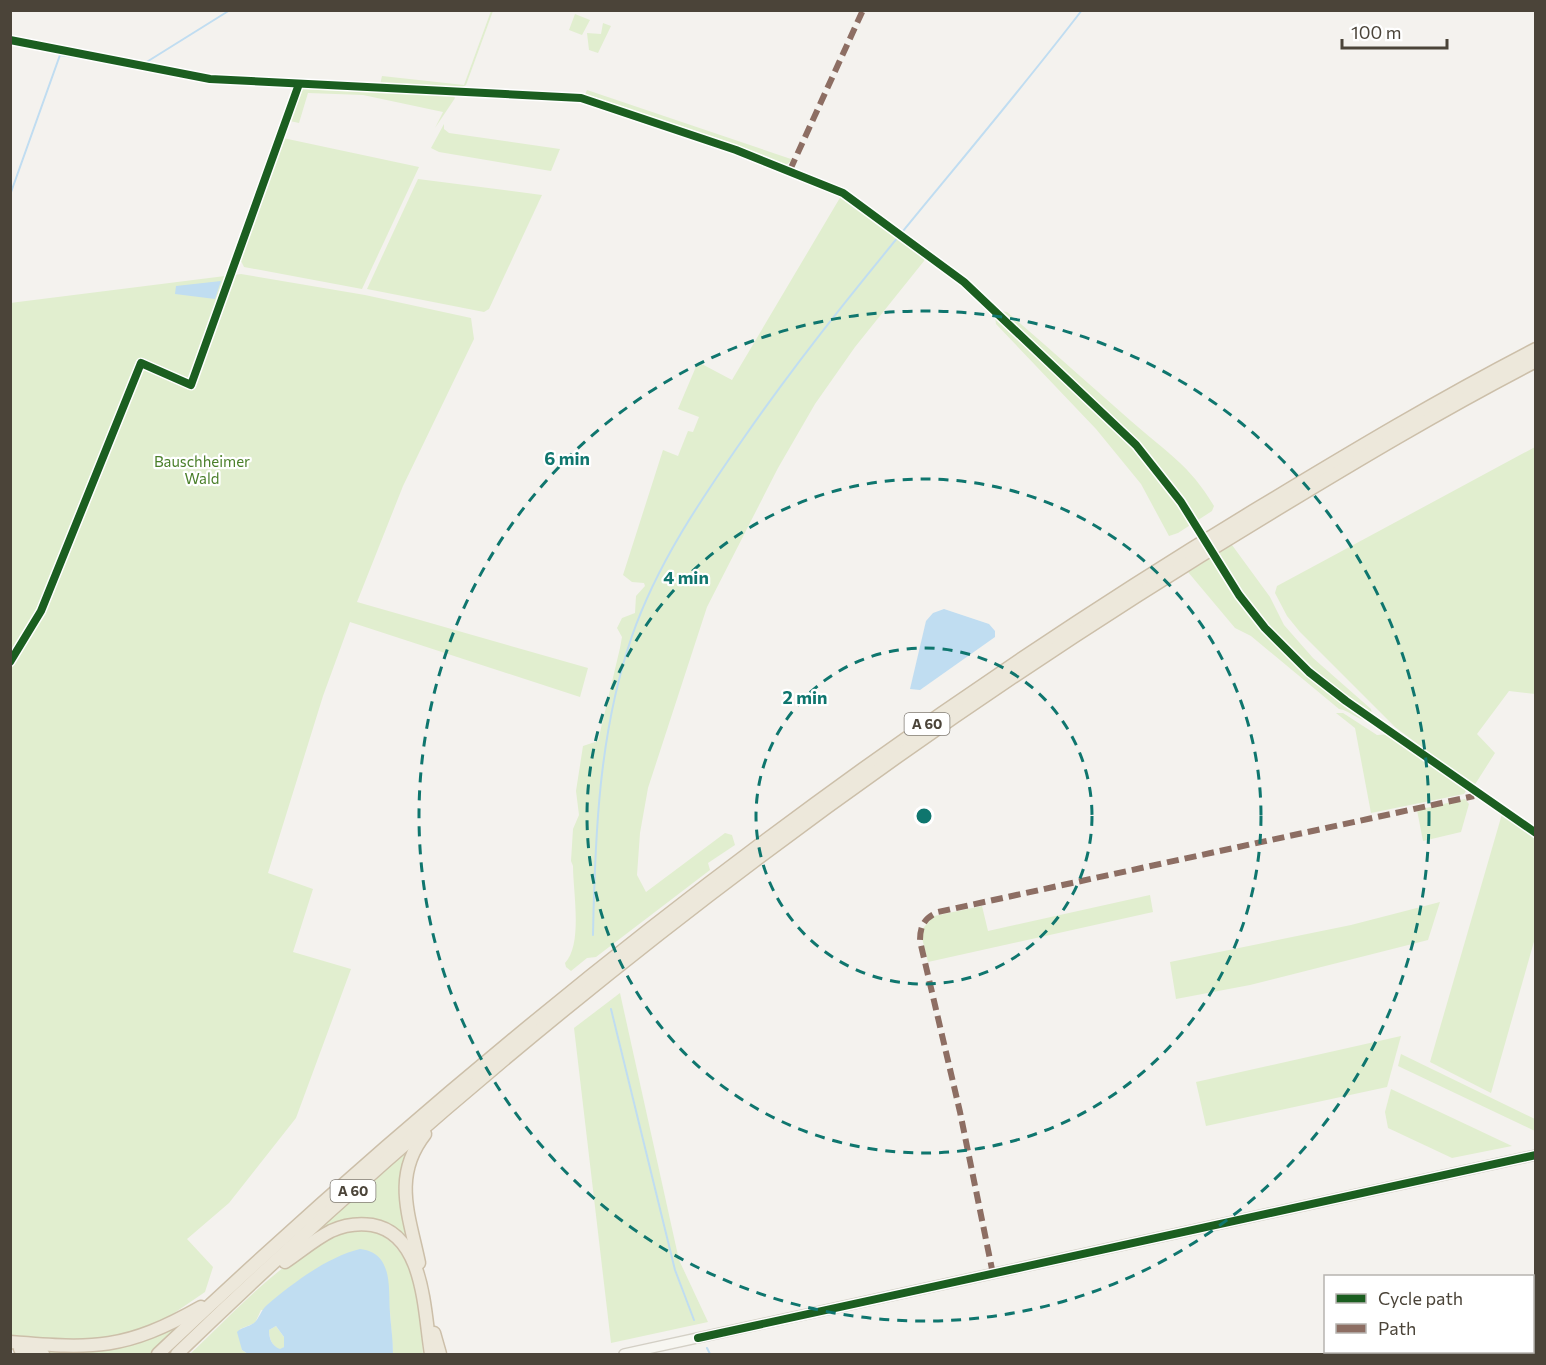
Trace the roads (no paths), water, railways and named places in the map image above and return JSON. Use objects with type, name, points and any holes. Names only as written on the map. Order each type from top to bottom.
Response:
[{"type":"highway","name":"A 60","points":[[158,1354],[224,1292],[526,1027],[718,875],[972,692],[1167,563],[1377,436],[1536,349]]},
{"type":"highway","name":"A 60","points":[[177,1354],[448,1108],[724,883],[872,774],[1171,573],[1382,446],[1536,361]]},
{"type":"highway","points":[[438,1354],[409,1217],[404,1182],[412,1152],[448,1108]]},
{"type":"highway","points":[[261,1276],[278,1268],[331,1231],[361,1224],[387,1230],[398,1237],[411,1256],[438,1354]]},
{"type":"highway","points":[[10,1342],[68,1347],[119,1343],[145,1336],[183,1317],[224,1292]]},
{"type":"highway","points":[[10,1347],[43,1354]]},
{"type":"main road","points":[[624,1354],[1536,1155]]},
{"type":"water","points":[[221,281],[215,299],[175,294],[176,286]]},
{"type":"water","points":[[944,609],[989,624],[995,631],[995,637],[920,690],[910,689],[926,621],[933,613]]},
{"type":"water","points":[[360,1249],[371,1252],[384,1264],[389,1283],[393,1354],[248,1354],[242,1350],[237,1332],[254,1323],[267,1305],[299,1280],[323,1264]],"holes":[[[276,1326],[284,1337],[284,1347],[280,1349],[271,1342],[269,1330]]]},
{"type":"waterway","points":[[145,63],[230,10]]},
{"type":"waterway","points":[[593,935],[595,859],[601,784],[612,709],[632,636],[642,609],[667,558],[711,486],[783,383],[1082,10]]},
{"type":"waterway","points":[[10,195],[60,55],[95,60]]},
{"type":"waterway","points":[[103,62],[136,69]]},
{"type":"waterway","points":[[611,1009],[675,1270],[694,1320]]},
{"type":"waterway","points":[[707,1348],[710,1354]]},
{"type":"park label","name":"Bauschheimer Wald","points":[[202,470]]}]
